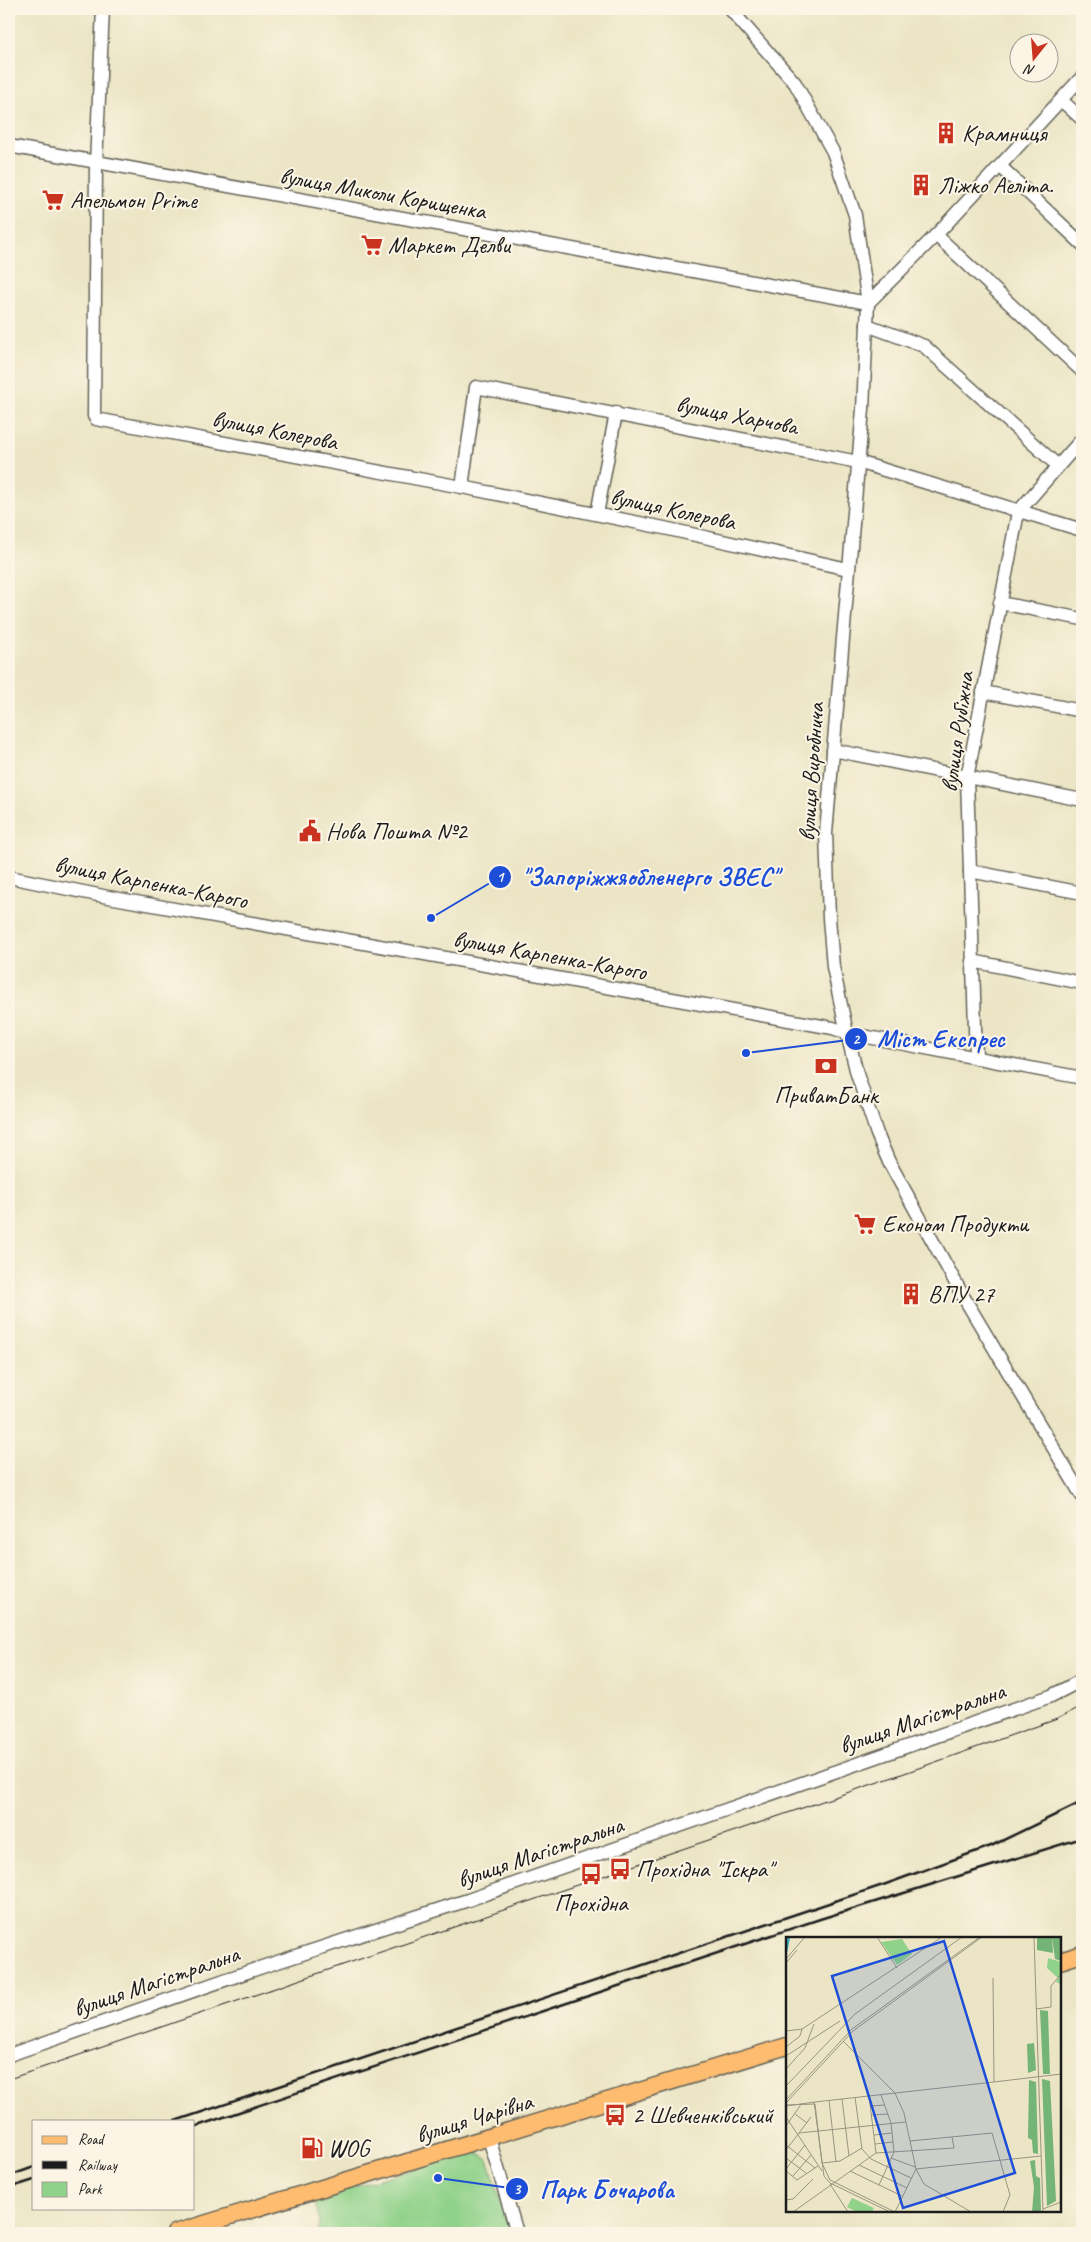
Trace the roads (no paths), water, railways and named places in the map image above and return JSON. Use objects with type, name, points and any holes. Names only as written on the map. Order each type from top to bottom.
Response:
[{"type":"main road","points":[[1061,1961],[1082,1954]]},
{"type":"main road","name":"вулиця Чарівна","points":[[175,2233],[786,2046]]},
{"type":"street","name":"вулиця Колерова","points":[[102,9],[96,164],[94,416],[96,419],[462,487],[597,514],[848,569]]},
{"type":"street","name":"вулиця Виробнича","points":[[730,9],[795,83],[833,152],[855,215],[868,303],[858,462],[826,833],[828,918],[833,967],[847,1033],[874,1127],[889,1162],[963,1296],[1082,1496]]},
{"type":"street","points":[[868,303],[936,235],[1082,77]]},
{"type":"street","points":[[1061,100],[1082,119]]},
{"type":"street","name":"вулиця Миколи Корищенка","points":[[9,146],[96,164],[868,303]]},
{"type":"street","points":[[1000,166],[1082,244]]},
{"type":"street","points":[[936,235],[1082,371]]},
{"type":"street","points":[[867,325],[924,346],[1058,466]]},
{"type":"street","name":"вулиця Харчова","points":[[462,487],[476,387],[858,462],[1082,530]]},
{"type":"street","points":[[597,514],[616,413]]},
{"type":"street","name":"вулиця Рубіжна","points":[[976,1058],[967,778],[1018,512],[1082,439]]},
{"type":"street","points":[[1000,603],[1082,619]]},
{"type":"street","points":[[983,692],[1082,711]]},
{"type":"street","points":[[833,750],[1082,800]]},
{"type":"street","points":[[970,871],[1082,892]]},
{"type":"street","name":"вулиця Карпенка-Карого","points":[[9,877],[103,896],[807,1024],[1082,1078]]},
{"type":"street","points":[[972,961],[1082,983]]},
{"type":"street","name":"вулиця Магістральна","points":[[9,2056],[262,1966],[549,1871],[1051,1696],[1082,1680]]},
{"type":"street","points":[[489,2138],[517,2233]]},
{"type":"tram line","points":[[9,2079],[899,1775],[1057,1719],[1082,1706]]},
{"type":"railway","points":[[178,2120],[886,1884],[991,1846],[1082,1802]]},
{"type":"railway","points":[[195,2127],[820,1919],[1082,1838]]},
{"type":"railway","points":[[9,2176],[32,2168]]},
{"type":"railway","points":[[9,2188],[32,2181]]},
{"type":"place","name":"Крамниця","points":[[946,133]]},
{"type":"place","name":"Ліжко Аеліта.","points":[[921,185]]},
{"type":"place","name":"Апельмон Prime","points":[[53,200]]},
{"type":"place","name":"Маркет Делви","points":[[372,245]]},
{"type":"place","name":"Нова Пошта №2","points":[[310,831]]},
{"type":"place","name":"\"Запоріжжяобленерго ЗВЕС\"","points":[[431,918]]},
{"type":"place","name":"Мiст Експрес","points":[[746,1053]]},
{"type":"place","name":"ПриватБанк","points":[[826,1066]]},
{"type":"place","name":"Економ Продукти","points":[[865,1224]]},
{"type":"place","name":"ВПУ 27","points":[[911,1294]]},
{"type":"place","name":"Прохідна \"Іскра\"","points":[[620,1869]]},
{"type":"place","name":"Прохідна","points":[[591,1874]]},
{"type":"place","name":"2 Шевченківський","points":[[615,2115]]},
{"type":"place","name":"WOG","points":[[312,2148]]},
{"type":"place","name":"Парк Бочарова","points":[[438,2178]]}]
